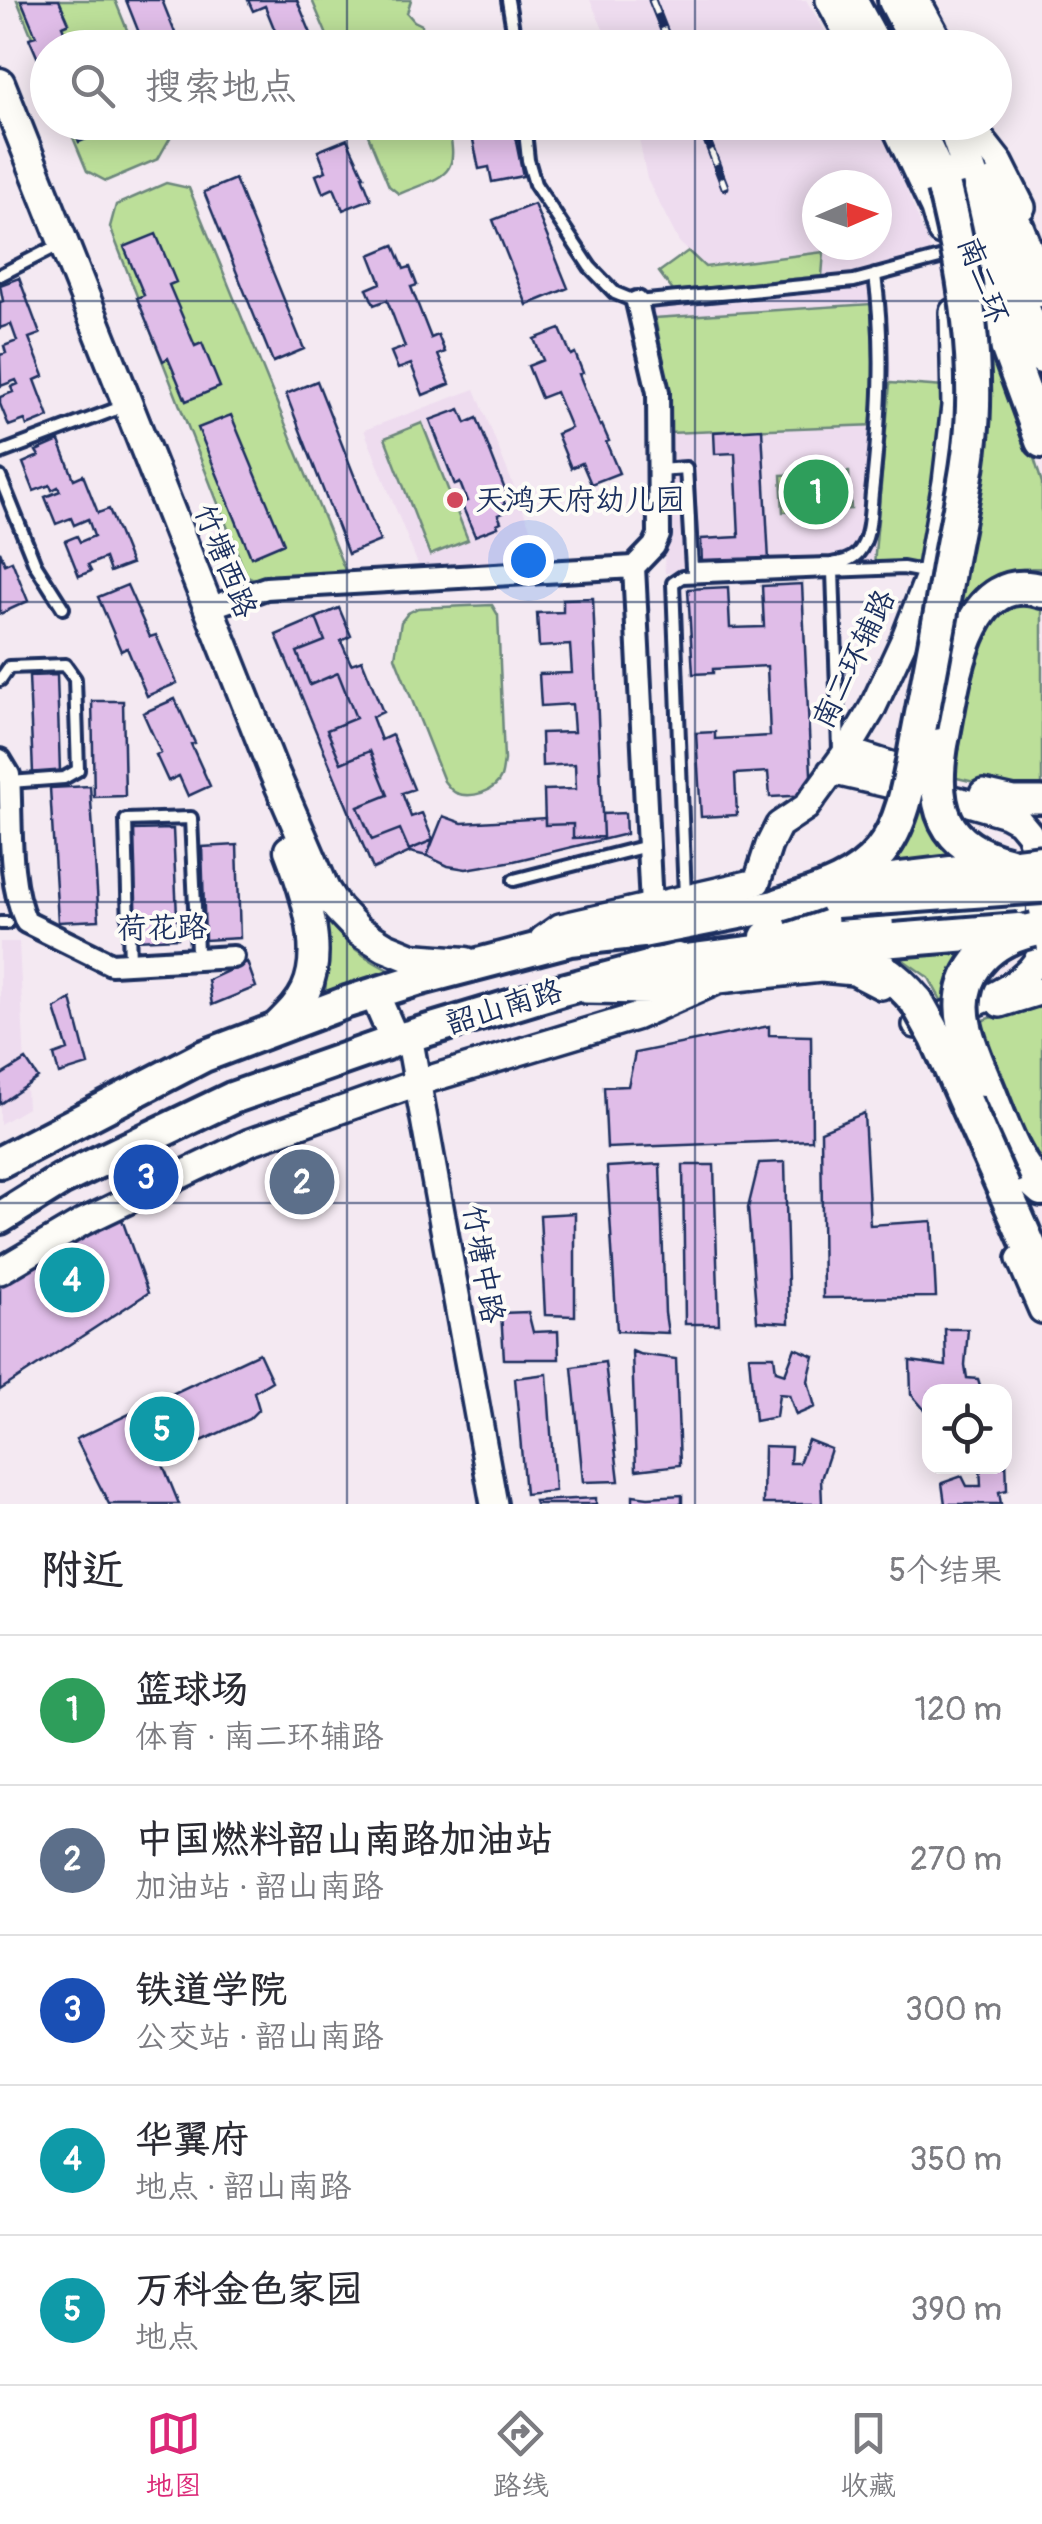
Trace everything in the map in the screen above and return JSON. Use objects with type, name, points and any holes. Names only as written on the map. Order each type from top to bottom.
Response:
[{"type":"highway","points":[[850,0],[866,30]]},
{"type":"highway","points":[[895,0],[911,30]]},
{"type":"highway","name":"南二环","points":[[921,140],[971,247],[1042,442]]},
{"type":"highway","name":"南二环","points":[[961,140],[975,188],[1042,357]]},
{"type":"highway","points":[[966,140],[1017,228],[1042,290]]},
{"type":"highway","points":[[780,905],[841,883],[879,854],[891,836],[910,772],[965,480],[973,410],[968,311],[944,188]]},
{"type":"highway","points":[[1031,858],[996,860],[968,847],[947,825],[937,792],[937,768],[961,649],[972,623],[998,594],[1032,588],[1042,591]]},
{"type":"highway","points":[[780,905],[862,884],[1031,858]]},
{"type":"highway","points":[[654,965],[804,946],[1035,927]]},
{"type":"highway","points":[[1035,927],[1000,941],[971,971],[962,1011],[968,1040],[984,1080],[1023,1166],[1042,1189]]},
{"type":"highway","points":[[804,946],[862,957],[903,985],[918,1020],[937,1038],[1042,1275]]},
{"type":"main road","name":"竹塘西路","points":[[0,83],[324,890],[359,931],[404,957],[483,962]]},
{"type":"main road","name":"竹塘西路","points":[[0,124],[306,901],[313,960],[308,986],[296,1007],[276,1027]]},
{"type":"main road","name":"韶山南路","points":[[0,1162],[201,1057],[276,1027],[374,993],[646,918],[1042,887]]},
{"type":"main road","name":"韶山南路","points":[[0,1218],[61,1180],[232,1098],[402,1038],[562,990],[750,940],[825,926],[1035,927]]},
{"type":"main road","points":[[374,993],[402,1038]]},
{"type":"street","points":[[829,0],[845,30]]},
{"type":"street","points":[[918,0],[934,30]]},
{"type":"street","name":"南二环辅路","points":[[902,140],[934,208],[948,258]]},
{"type":"street","points":[[982,140],[1000,163]]},
{"type":"street","points":[[989,140],[1042,253]]},
{"type":"street","name":"南二环辅路","points":[[944,188],[955,338],[954,406],[930,573],[872,709],[839,761],[1006,814],[1037,809]]},
{"type":"street","points":[[210,608],[266,588],[634,567],[660,535],[658,392],[637,302]]},
{"type":"street","points":[[634,567],[648,846],[646,918],[685,898],[757,882],[779,825],[806,807],[839,761],[1014,800],[1037,809],[1031,858]]},
{"type":"street","name":"荷花路","points":[[0,760],[8,775],[14,879],[26,922],[111,964],[233,957]]},
{"type":"street","points":[[918,1020],[978,1002],[1013,983],[1038,960],[1028,833],[1006,814]]},
{"type":"street","points":[[562,990],[651,991],[821,969],[854,972],[888,990],[918,1020],[1042,1310]]},
{"type":"street","points":[[1013,983],[1042,974]]},
{"type":"street","points":[[0,1271],[84,1222],[250,1142],[417,1084],[635,1017],[719,980]]},
{"type":"street","points":[[918,1020],[1042,990]]},
{"type":"street","name":"竹塘中路","points":[[402,1038],[417,1084],[494,1504]]},
{"type":"lane","points":[[508,0],[513,30]]},
{"type":"lane","points":[[526,140],[535,184],[590,267],[615,293],[637,302],[854,281],[948,258]]},
{"type":"lane","points":[[0,275],[50,249]]},
{"type":"lane","points":[[659,470],[686,468],[692,568],[830,564],[847,562],[860,552],[867,533],[879,434],[881,370],[875,276]]},
{"type":"lane","points":[[0,453],[114,410]]},
{"type":"lane","points":[[0,477],[35,564],[63,608]]},
{"type":"lane","points":[[685,898],[673,583],[682,577],[903,568],[930,573]]},
{"type":"lane","points":[[833,571],[839,761]]},
{"type":"lane","points":[[0,680],[8,667],[65,665],[75,678],[78,770],[64,778],[9,782]]},
{"type":"lane","points":[[130,963],[126,820],[191,818],[197,951]]},
{"type":"lane","points":[[514,880],[648,846]]},
{"type":"shaded area","points":[[590,0],[806,0],[825,30],[603,30]]},
{"type":"shaded area","points":[[639,140],[887,140],[932,253],[880,267],[891,370],[874,565],[665,573],[649,293],[821,276],[823,260],[892,260],[892,170],[802,170],[802,256],[705,267],[679,242],[647,179]]},
{"type":"shaded area","name":"天鸿天府幼儿园","points":[[475,389],[547,570],[423,577],[364,430]]},
{"type":"shaded area","points":[[0,942],[19,942],[27,1108],[0,1124]]},
{"type":"green space","points":[[17,0],[115,0],[127,30],[30,30]]},
{"type":"green space","points":[[312,0],[411,0],[407,13],[422,25],[422,30],[325,30]]},
{"type":"green space","points":[[74,140],[169,140],[158,159],[106,181],[87,171]]},
{"type":"green space","points":[[370,140],[451,140],[450,165],[438,178],[399,194],[389,186]]},
{"type":"green space","points":[[166,183],[189,188],[347,575],[256,580],[246,575],[110,227],[116,205]]},
{"type":"green space","points":[[688,251],[705,267],[802,255],[802,260],[823,260],[822,276],[673,291],[659,272]]},
{"type":"green space","points":[[871,304],[876,425],[668,433],[666,374],[655,318]]},
{"type":"green space","points":[[977,305],[1019,411],[1042,483],[1042,568],[1008,571],[985,581],[948,626]]},
{"type":"green space","points":[[890,383],[944,387],[924,566],[874,565]]},
{"type":"green space","points":[[422,423],[468,540],[430,555],[385,438]]},
{"type":"green space","points":[[849,472],[851,509],[783,512],[781,475]]},
{"type":"green space","points":[[1042,598],[1042,788],[1000,788],[944,775],[957,694],[997,602]]},
{"type":"green space","points":[[492,605],[498,615],[503,770],[498,782],[488,790],[462,795],[444,781],[395,657],[401,622],[408,613],[418,608]]},
{"type":"green space","points":[[924,789],[965,862],[884,870],[910,832]]},
{"type":"green space","points":[[326,919],[357,950],[394,973],[325,998]]},
{"type":"green space","points":[[980,942],[953,1022],[929,978],[892,952]]},
{"type":"green space","points":[[1042,1002],[1042,1174],[974,1023]]},
{"type":"building","points":[[21,0],[59,0],[69,23],[62,26],[64,30],[34,30]]},
{"type":"building","points":[[126,0],[162,0],[174,30],[138,30]]},
{"type":"building","points":[[248,0],[297,0],[310,30],[275,30],[265,6],[253,11]]},
{"type":"building","points":[[347,140],[371,199],[343,210],[334,188],[323,193],[316,175],[326,171],[318,151]]},
{"type":"building","points":[[473,140],[516,140],[523,176],[492,182],[489,167],[479,169]]},
{"type":"building","points":[[235,179],[304,349],[273,362],[204,192]]},
{"type":"building","points":[[534,204],[568,288],[527,305],[493,220]]},
{"type":"building","points":[[156,234],[176,282],[169,285],[195,346],[202,343],[220,387],[186,401],[168,358],[163,361],[137,298],[144,295],[124,247]]},
{"type":"building","points":[[394,245],[404,269],[410,267],[417,285],[411,287],[431,338],[438,335],[445,352],[438,355],[450,384],[423,395],[411,364],[398,369],[391,352],[405,347],[387,300],[374,305],[367,289],[381,283],[370,255]]},
{"type":"building","points":[[19,278],[40,334],[29,338],[44,376],[35,380],[49,417],[27,426],[25,420],[9,426],[0,397],[13,392],[11,387],[18,384],[16,380],[1,386],[0,355],[6,353],[4,346],[17,341],[11,324],[0,328],[0,285]]},
{"type":"building","points":[[560,329],[571,355],[575,353],[583,373],[579,374],[619,473],[591,484],[582,463],[571,468],[557,434],[571,428],[556,392],[541,398],[528,366],[543,360],[534,339]]},
{"type":"building","points":[[317,381],[380,541],[348,554],[286,394]]},
{"type":"building","points":[[460,409],[466,423],[477,418],[507,495],[502,497],[505,504],[501,506],[503,513],[498,515],[498,527],[475,536],[461,503],[467,501],[460,483],[455,485],[430,420]]},
{"type":"building","points":[[231,415],[284,543],[251,557],[198,428]]},
{"type":"building","points":[[762,429],[769,561],[702,564],[701,539],[739,537],[735,453],[715,454],[714,432]]},
{"type":"building","points":[[59,441],[74,479],[83,475],[98,513],[109,509],[131,564],[110,572],[105,558],[88,565],[91,571],[79,576],[65,541],[77,536],[80,542],[94,536],[88,519],[74,525],[71,518],[56,524],[45,497],[60,491],[58,487],[52,490],[50,485],[34,491],[23,463],[39,456],[36,451]]},
{"type":"building","points":[[0,551],[5,564],[12,561],[28,601],[0,614]]},
{"type":"building","points":[[802,584],[812,795],[770,797],[768,772],[735,774],[737,815],[701,817],[696,733],[715,732],[715,739],[770,736],[767,666],[693,674],[688,589],[728,587],[730,628],[764,627],[762,586]]},
{"type":"building","points":[[127,585],[150,637],[156,635],[177,683],[147,696],[127,648],[121,651],[98,597]]},
{"type":"building","points":[[593,598],[603,837],[573,838],[573,824],[545,825],[544,790],[576,789],[575,764],[542,766],[541,733],[574,732],[572,704],[541,706],[539,674],[572,673],[570,645],[539,647],[537,613],[563,612],[563,599]]},
{"type":"building","points":[[339,608],[351,636],[341,641],[351,664],[362,660],[383,712],[372,717],[381,740],[392,735],[414,789],[402,793],[411,817],[422,813],[433,840],[409,850],[400,829],[372,840],[358,807],[388,795],[370,751],[341,763],[327,730],[356,718],[338,673],[310,685],[297,652],[325,641],[316,618]]},
{"type":"building","points":[[316,618],[325,641],[297,652],[310,685],[338,673],[356,718],[327,730],[341,763],[370,751],[388,795],[358,807],[372,840],[400,829],[409,850],[433,840],[427,856],[410,852],[373,869],[276,635]]},
{"type":"building","points":[[57,675],[60,772],[33,773],[29,676]]},
{"type":"building","points":[[175,699],[210,786],[188,796],[179,776],[168,781],[156,755],[161,753],[143,713]]},
{"type":"building","points":[[92,701],[123,701],[125,796],[94,797]]},
{"type":"building","points":[[90,786],[99,920],[58,922],[50,788]]},
{"type":"building","points":[[625,813],[626,834],[514,861],[466,869],[427,856],[443,816],[462,823],[545,818],[545,825],[573,824],[573,838],[603,837],[602,814]]},
{"type":"building","points":[[173,829],[178,938],[136,940],[132,830]]},
{"type":"building","points":[[237,845],[240,938],[205,940],[202,847]]},
{"type":"building","points":[[247,962],[256,987],[212,1005],[208,980]]},
{"type":"building","points":[[71,999],[88,1065],[59,1074],[54,1055],[68,1050],[55,1009]]},
{"type":"building","points":[[769,1026],[769,1035],[811,1036],[812,1140],[607,1148],[604,1087],[628,1086],[635,1053]]},
{"type":"building","points":[[26,1060],[38,1078],[0,1104],[0,1076]]},
{"type":"building","points":[[864,1113],[870,1225],[932,1221],[936,1297],[823,1298],[821,1131]]},
{"type":"building","points":[[785,1162],[789,1323],[757,1321],[748,1208],[759,1163]]},
{"type":"building","points":[[660,1164],[668,1333],[617,1331],[607,1167]]},
{"type":"building","points":[[683,1165],[714,1165],[719,1324],[685,1324]]},
{"type":"building","points":[[113,1194],[148,1293],[0,1390],[0,1267]]},
{"type":"building","points":[[575,1213],[575,1316],[545,1315],[540,1215]]},
{"type":"building","points":[[528,1312],[533,1332],[558,1331],[559,1359],[504,1359],[501,1313]]},
{"type":"building","points":[[945,1329],[968,1329],[967,1378],[978,1379],[980,1384],[922,1384],[922,1407],[911,1394],[910,1361],[946,1366]]},
{"type":"building","points":[[795,1348],[814,1356],[808,1381],[815,1407],[796,1415],[789,1395],[779,1394],[776,1417],[755,1421],[749,1356],[774,1356],[776,1371],[785,1374]]},
{"type":"building","points":[[632,1351],[676,1359],[680,1465],[636,1470]]},
{"type":"building","points":[[259,1353],[272,1381],[254,1392],[259,1409],[249,1419],[161,1460],[179,1504],[109,1504],[76,1439]]},
{"type":"building","points":[[605,1362],[619,1481],[583,1482],[572,1367]]},
{"type":"building","points":[[547,1374],[555,1491],[525,1494],[515,1378]]},
{"type":"building","points":[[808,1440],[831,1449],[821,1479],[822,1504],[763,1504],[764,1446],[791,1447],[790,1463],[799,1463]]},
{"type":"building","points":[[980,1474],[1007,1474],[1007,1490],[999,1492],[1001,1504],[945,1504],[942,1483],[962,1476],[967,1486],[981,1486]]},
{"type":"building","points":[[633,1495],[682,1495],[682,1504],[633,1504]]},
{"type":"building","points":[[596,1498],[596,1504],[534,1501]]},
{"type":"railway","points":[[652,0],[664,30]]},
{"type":"railway","points":[[707,140],[725,187]]},
{"type":"place","name":"篮球场","points":[[816,492]]},
{"type":"place","name":"天鸿天府幼儿园","points":[[455,500]]},
{"type":"place","name":"铁道学院","points":[[146,1177]]},
{"type":"place","name":"中国燃料韶山南路加油站","points":[[302,1182]]},
{"type":"place","name":"华翼府","points":[[72,1280]]},
{"type":"place","name":"万科金色家园","points":[[162,1429]]}]
